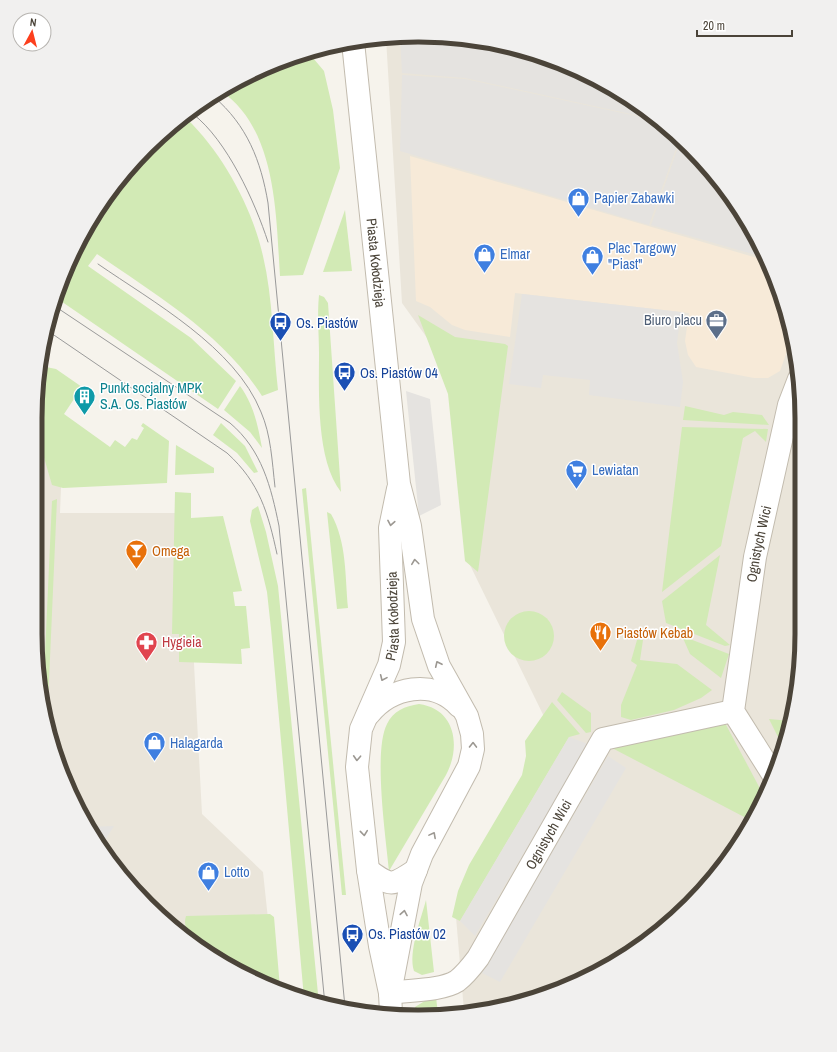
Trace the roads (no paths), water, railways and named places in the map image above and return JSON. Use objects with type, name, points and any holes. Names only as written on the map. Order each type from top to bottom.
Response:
[{"type":"street","name":"Piasta Kołodzieja","points":[[354,48],[399,484],[410,526],[422,619],[426,634],[439,666],[467,716],[472,734],[473,749],[470,761],[416,870],[407,896],[390,1003]]},
{"type":"street","name":"Ognistych Wici","points":[[390,1003],[444,986],[458,980],[468,971],[478,958],[603,739],[733,711],[755,557],[789,405],[794,392]]},
{"type":"street","name":"Piasta Kołodzieja","points":[[390,1003],[368,870],[356,767],[359,738],[364,719],[389,665],[394,642],[390,528],[399,484]]},
{"type":"street","name":"Piasta Kołodzieja","points":[[364,719],[384,699],[397,693],[417,688],[440,692],[463,710]]},
{"type":"street","points":[[733,711],[770,769]]},
{"type":"street","name":"Piasta Kołodzieja","points":[[368,870],[385,882],[397,883],[416,870]]},
{"type":"tram line","points":[[217,100],[235,119],[251,145],[257,158],[268,203],[345,1003]]},
{"type":"tram line","points":[[195,116],[217,139],[228,155],[248,191],[268,242]]},
{"type":"tram line","points":[[98,264],[167,310],[213,347],[232,367],[249,389],[261,412],[271,448],[275,487]]},
{"type":"tram line","points":[[59,309],[230,423],[250,445],[264,470],[279,526],[324,998]]},
{"type":"tram line","points":[[52,334],[227,453],[247,476],[261,499],[270,525],[277,554]]},
{"type":"place","name":"Papier Zabawki","points":[[579,218]]},
{"type":"place","name":"Elmar","points":[[485,274]]},
{"type":"place","name":"Plac Targowy \"Piast\"","points":[[593,276]]},
{"type":"place","name":"Biuro placu","points":[[717,340]]},
{"type":"place","name":"Os. Piastów","points":[[281,342]]},
{"type":"place","name":"Os. Piastów 04","points":[[344,392]]},
{"type":"place","name":"Punkt socjalny MPK S.A. Os. Piastów","points":[[85,416]]},
{"type":"place","name":"Lewiatan","points":[[577,490]]},
{"type":"place","name":"Omega","points":[[137,570]]},
{"type":"place","name":"Piastów Kebab","points":[[601,652]]},
{"type":"place","name":"Hygieia","points":[[146,662]]},
{"type":"place","name":"Halagarda","points":[[154,762]]},
{"type":"place","name":"Lotto","points":[[208,892]]},
{"type":"place","name":"Os. Piastów 02","points":[[352,954]]}]
